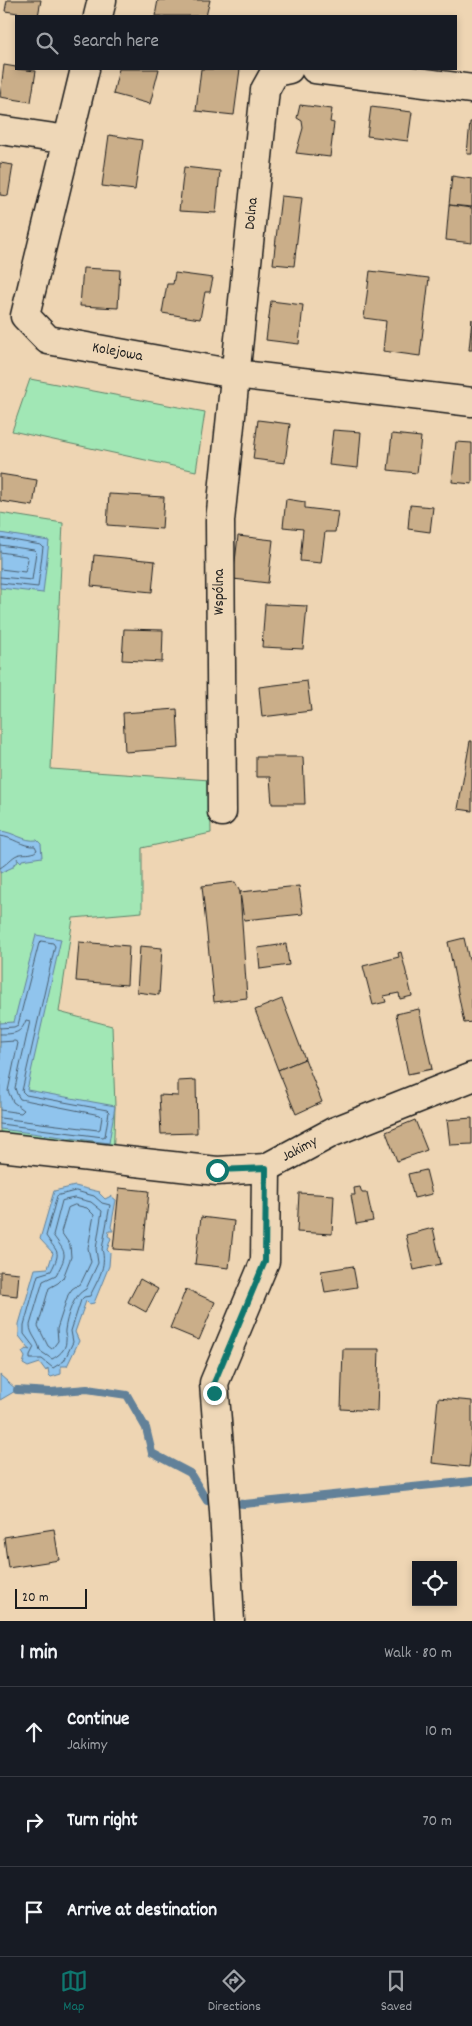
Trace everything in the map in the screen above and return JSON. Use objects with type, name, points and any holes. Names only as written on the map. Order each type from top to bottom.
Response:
[{"type":"street","points":[[98,15],[102,0]]},
{"type":"street","name":"Kolejowa","points":[[85,70],[25,316],[48,340],[235,374],[472,402]]},
{"type":"street","name":"Dolna","points":[[235,374],[265,90],[275,72],[284,70]]},
{"type":"street","points":[[323,70],[472,89]]},
{"type":"street","points":[[0,130],[68,140]]},
{"type":"street","name":"Wspólna","points":[[222,812],[220,521],[235,374]]},
{"type":"street","name":"Jakimy","points":[[0,1147],[217,1170],[266,1168],[332,1132],[472,1078]]},
{"type":"street","points":[[230,1621],[214,1383],[265,1261],[266,1168]]},
{"type":"green space","points":[[30,379],[205,412],[196,471],[12,431]]},
{"type":"green space","points":[[0,513],[63,523],[51,769],[210,780],[211,833],[142,848],[142,912],[73,918],[59,1012],[112,1026],[115,1106],[113,1165],[0,1153]]},
{"type":"water","points":[[0,533],[49,541],[43,593],[0,588]]},
{"type":"water","points":[[0,831],[28,840],[37,840],[41,844],[42,857],[22,860],[21,862],[17,858],[18,862],[13,867],[0,873]]},
{"type":"water","points":[[36,935],[61,939],[27,1090],[115,1106],[109,1143],[0,1129],[0,1023],[14,1022]]},
{"type":"water","points":[[75,1186],[100,1192],[105,1199],[111,1196],[116,1200],[111,1227],[113,1231],[109,1231],[108,1236],[111,1238],[107,1250],[110,1253],[109,1266],[94,1303],[89,1304],[86,1301],[75,1332],[79,1341],[67,1366],[61,1366],[61,1374],[51,1377],[48,1368],[46,1371],[40,1363],[28,1367],[23,1364],[25,1357],[22,1352],[26,1349],[30,1350],[19,1336],[19,1324],[35,1269],[48,1268],[53,1253],[40,1239],[54,1191]]},
{"type":"water","points":[[0,1375],[17,1390],[0,1400]]},
{"type":"building","points":[[7,0],[41,0],[38,15],[5,11]]},
{"type":"building","points":[[158,0],[210,0],[206,15],[155,15]]},
{"type":"building","points":[[4,65],[15,67],[15,70],[36,71],[31,102],[0,97]]},
{"type":"building","points":[[119,70],[159,70],[150,104],[113,94]]},
{"type":"building","points":[[201,70],[240,70],[234,115],[196,111]]},
{"type":"building","points":[[300,105],[332,109],[330,122],[334,123],[330,157],[296,153],[303,128],[302,121],[297,118]]},
{"type":"building","points":[[371,107],[412,112],[408,141],[367,136]]},
{"type":"building","points":[[470,122],[472,122],[472,154],[467,154]]},
{"type":"building","points":[[109,135],[142,140],[135,190],[102,186]]},
{"type":"building","points":[[0,163],[13,165],[8,196],[0,195]]},
{"type":"building","points":[[184,167],[220,171],[216,213],[179,211]]},
{"type":"building","points":[[452,176],[472,179],[472,207],[449,205]]},
{"type":"building","points":[[281,196],[302,198],[294,266],[273,264]]},
{"type":"building","points":[[449,205],[472,208],[472,243],[446,240]]},
{"type":"building","points":[[83,268],[120,270],[118,308],[80,306]]},
{"type":"building","points":[[370,271],[429,278],[420,356],[383,351],[386,321],[364,318]]},
{"type":"building","points":[[175,273],[213,278],[210,292],[205,292],[200,319],[162,313],[167,284],[173,284]]},
{"type":"building","points":[[271,301],[303,305],[299,344],[266,340]]},
{"type":"building","points":[[472,319],[472,350],[469,350]]},
{"type":"building","points":[[258,420],[290,424],[285,463],[253,459]]},
{"type":"building","points":[[333,430],[361,432],[358,468],[329,465]]},
{"type":"building","points":[[392,434],[421,437],[417,473],[388,470]]},
{"type":"building","points":[[456,442],[472,443],[472,484],[452,482]]},
{"type":"building","points":[[0,474],[37,480],[33,506],[0,501]]},
{"type":"building","points":[[109,494],[164,497],[162,529],[107,525]]},
{"type":"building","points":[[286,499],[305,502],[305,508],[338,512],[335,532],[325,532],[321,563],[300,561],[303,529],[283,527]]},
{"type":"building","points":[[410,505],[433,507],[430,532],[408,529]]},
{"type":"building","points":[[238,536],[273,540],[268,583],[233,579]]},
{"type":"building","points":[[94,555],[155,561],[152,592],[91,586]]},
{"type":"building","points":[[265,604],[307,606],[303,649],[262,647]]},
{"type":"building","points":[[124,629],[163,630],[162,662],[122,660]]},
{"type":"building","points":[[307,681],[311,711],[262,717],[259,687]]},
{"type":"building","points":[[177,709],[179,748],[125,752],[123,713]]},
{"type":"building","points":[[470,741],[472,741],[472,811],[458,809]]},
{"type":"building","points":[[256,757],[303,757],[305,804],[272,804],[270,777],[256,777]]},
{"type":"building","points":[[235,882],[240,892],[247,998],[214,1002],[202,886]]},
{"type":"building","points":[[299,886],[303,914],[244,920],[240,892]]},
{"type":"building","points":[[464,938],[469,960],[472,960],[472,1022],[464,1023],[448,942]]},
{"type":"building","points":[[79,942],[129,946],[127,985],[76,981]]},
{"type":"building","points":[[286,944],[289,965],[260,969],[258,948]]},
{"type":"building","points":[[140,946],[162,948],[159,995],[137,992]]},
{"type":"building","points":[[401,952],[412,996],[400,999],[399,993],[384,996],[386,1002],[373,1005],[363,966],[399,957],[398,953]]},
{"type":"building","points":[[282,999],[305,1059],[278,1070],[255,1010]]},
{"type":"building","points":[[419,1009],[432,1069],[408,1074],[396,1014]]},
{"type":"building","points":[[305,1059],[322,1102],[296,1114],[278,1070]]},
{"type":"building","points":[[196,1080],[197,1133],[161,1134],[159,1095],[178,1096],[178,1081]]},
{"type":"building","points":[[472,1118],[472,1144],[450,1145],[447,1120]]},
{"type":"building","points":[[415,1120],[427,1150],[397,1161],[386,1132]]},
{"type":"building","points":[[426,1170],[432,1194],[414,1198],[408,1174]]},
{"type":"building","points":[[360,1187],[362,1193],[367,1193],[373,1221],[356,1224],[351,1195],[355,1195],[354,1188]]},
{"type":"building","points":[[119,1188],[149,1191],[143,1251],[113,1249]]},
{"type":"building","points":[[299,1193],[334,1195],[332,1234],[297,1232]]},
{"type":"building","points":[[201,1217],[234,1221],[229,1268],[195,1264]]},
{"type":"building","points":[[433,1228],[441,1264],[414,1270],[406,1235]]},
{"type":"building","points":[[353,1266],[357,1287],[325,1292],[321,1271]]},
{"type":"building","points":[[0,1271],[19,1273],[17,1296],[0,1294]]},
{"type":"building","points":[[140,1279],[158,1289],[146,1312],[128,1302]]},
{"type":"building","points":[[186,1289],[215,1302],[199,1340],[170,1328]]},
{"type":"building","points":[[343,1349],[379,1349],[377,1411],[341,1409]]},
{"type":"building","points":[[438,1398],[472,1401],[472,1437],[469,1467],[432,1463]]},
{"type":"building","points":[[54,1529],[59,1560],[8,1568],[4,1537]]},
{"type":"waterway","points":[[17,1390],[51,1392],[87,1389],[127,1395],[146,1428],[152,1453],[190,1473],[207,1501],[214,1502]]},
{"type":"waterway","points":[[233,1503],[244,1504],[472,1481]]},
{"type":"route","points":[[214,1393],[214,1383],[265,1261],[266,1168],[217,1170]]}]
